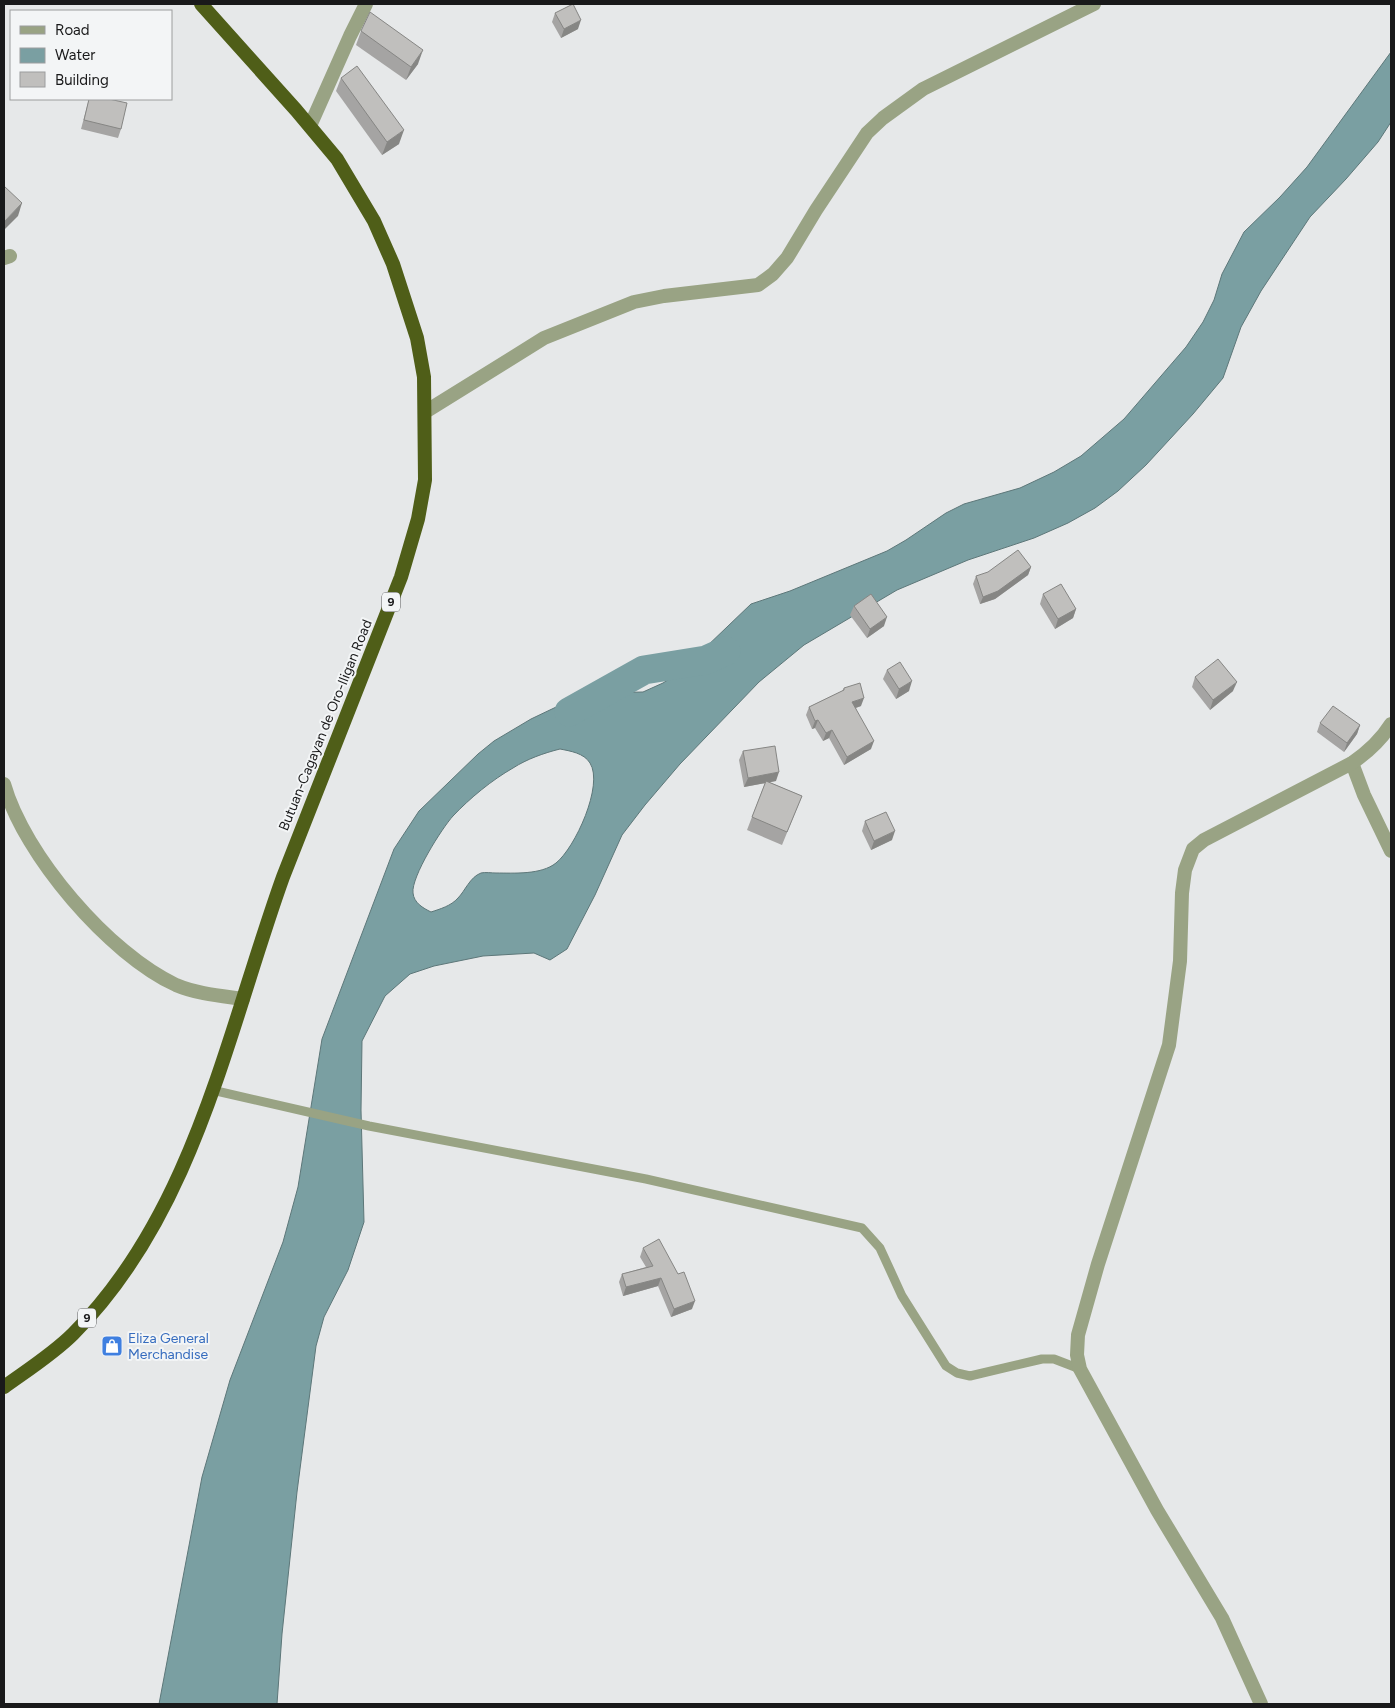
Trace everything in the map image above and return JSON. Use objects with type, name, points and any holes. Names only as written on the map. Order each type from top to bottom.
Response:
[{"type":"highway","name":"Butuan-Cagayan de Oro-Iligan Road","points":[[4,1388],[72,1335],[109,1293],[133,1262],[152,1230],[176,1181],[197,1133],[243,1000],[265,926],[286,869],[401,577],[418,519],[425,480],[424,377],[417,338],[393,264],[374,221],[337,159],[201,4]]},
{"type":"street","points":[[310,126],[366,4]]},
{"type":"street","points":[[425,412],[544,338],[634,302],[650,298],[758,285],[773,274],[787,258],[862,141],[883,118],[923,89],[1094,4]]},
{"type":"street","points":[[1261,1704],[1222,1618],[1157,1510],[1080,1369],[1077,1355],[1078,1336],[1098,1264],[1169,1046],[1180,961],[1184,870],[1190,856],[1194,849],[1204,840],[1352,763],[1368,752],[1391,724]]},
{"type":"street","points":[[1352,763],[1364,795],[1391,851]]},
{"type":"street","points":[[4,784],[24,834],[47,867],[92,921],[137,962],[177,985],[204,993],[243,1000]]},
{"type":"lane","points":[[212,1090],[369,1126],[646,1179],[862,1228],[880,1248],[902,1296],[946,1366],[958,1374],[970,1376],[1042,1359],[1054,1359],[1080,1369]]},
{"type":"water","points":[[1391,52],[1391,122],[1378,142],[1310,217],[1261,291],[1241,327],[1223,378],[1146,465],[1118,491],[1095,508],[1068,523],[1034,538],[968,560],[897,590],[804,645],[759,682],[680,764],[622,835],[595,895],[567,949],[550,960],[534,953],[483,956],[434,966],[410,974],[385,996],[362,1041],[361,1110],[364,1222],[348,1270],[324,1317],[316,1346],[297,1492],[282,1634],[277,1704],[159,1704],[202,1477],[230,1380],[283,1242],[298,1187],[322,1039],[394,849],[419,811],[478,754],[494,741],[531,719],[575,698],[596,693],[643,692],[663,683],[680,672],[751,604],[790,591],[887,551],[946,513],[964,504],[1020,488],[1054,472],[1081,456],[1124,419],[1186,347],[1203,322],[1214,300],[1222,274],[1244,232],[1307,167]],"holes":[[[560,749],[576,753],[590,763],[593,773],[593,786],[579,831],[556,863],[543,870],[519,873],[481,873],[449,905],[431,912],[419,905],[413,893],[417,876],[435,841],[453,816],[497,778],[530,759]]]},
{"type":"building","points":[[573,4],[581,20],[564,29],[555,13]]},
{"type":"building","points":[[370,12],[423,50],[411,67],[361,31]]},
{"type":"building","points":[[357,66],[404,130],[387,142],[341,78]]},
{"type":"building","points":[[89,100],[114,100],[127,103],[121,129],[84,120]]},
{"type":"building","points":[[4,186],[22,203],[4,222]]},
{"type":"building","points":[[1018,550],[1031,567],[998,591],[983,597],[976,576],[988,572]]},
{"type":"building","points":[[1061,584],[1076,609],[1058,619],[1043,594]]},
{"type":"building","points":[[871,594],[887,617],[870,629],[854,606]]},
{"type":"building","points":[[1218,659],[1237,682],[1213,700],[1195,677]]},
{"type":"building","points":[[900,662],[912,681],[899,689],[887,670]]},
{"type":"building","points":[[860,683],[864,698],[852,702],[874,741],[847,757],[832,730],[826,733],[818,720],[815,721],[809,707],[844,690],[844,688]]},
{"type":"building","points":[[1333,706],[1360,725],[1347,743],[1320,723]]},
{"type":"building","points":[[775,746],[779,772],[748,778],[743,751]]},
{"type":"building","points":[[766,781],[802,796],[787,832],[752,817]]},
{"type":"building","points":[[886,812],[895,831],[874,841],[865,821]]},
{"type":"building","points":[[659,1239],[678,1274],[684,1272],[695,1301],[674,1309],[661,1278],[626,1287],[622,1274],[653,1266],[643,1248]]},
{"type":"waterway","points":[[569,712],[644,670],[706,660],[726,651]]},
{"type":"place","name":"Eliza General Merchandise","points":[[112,1346]]}]
